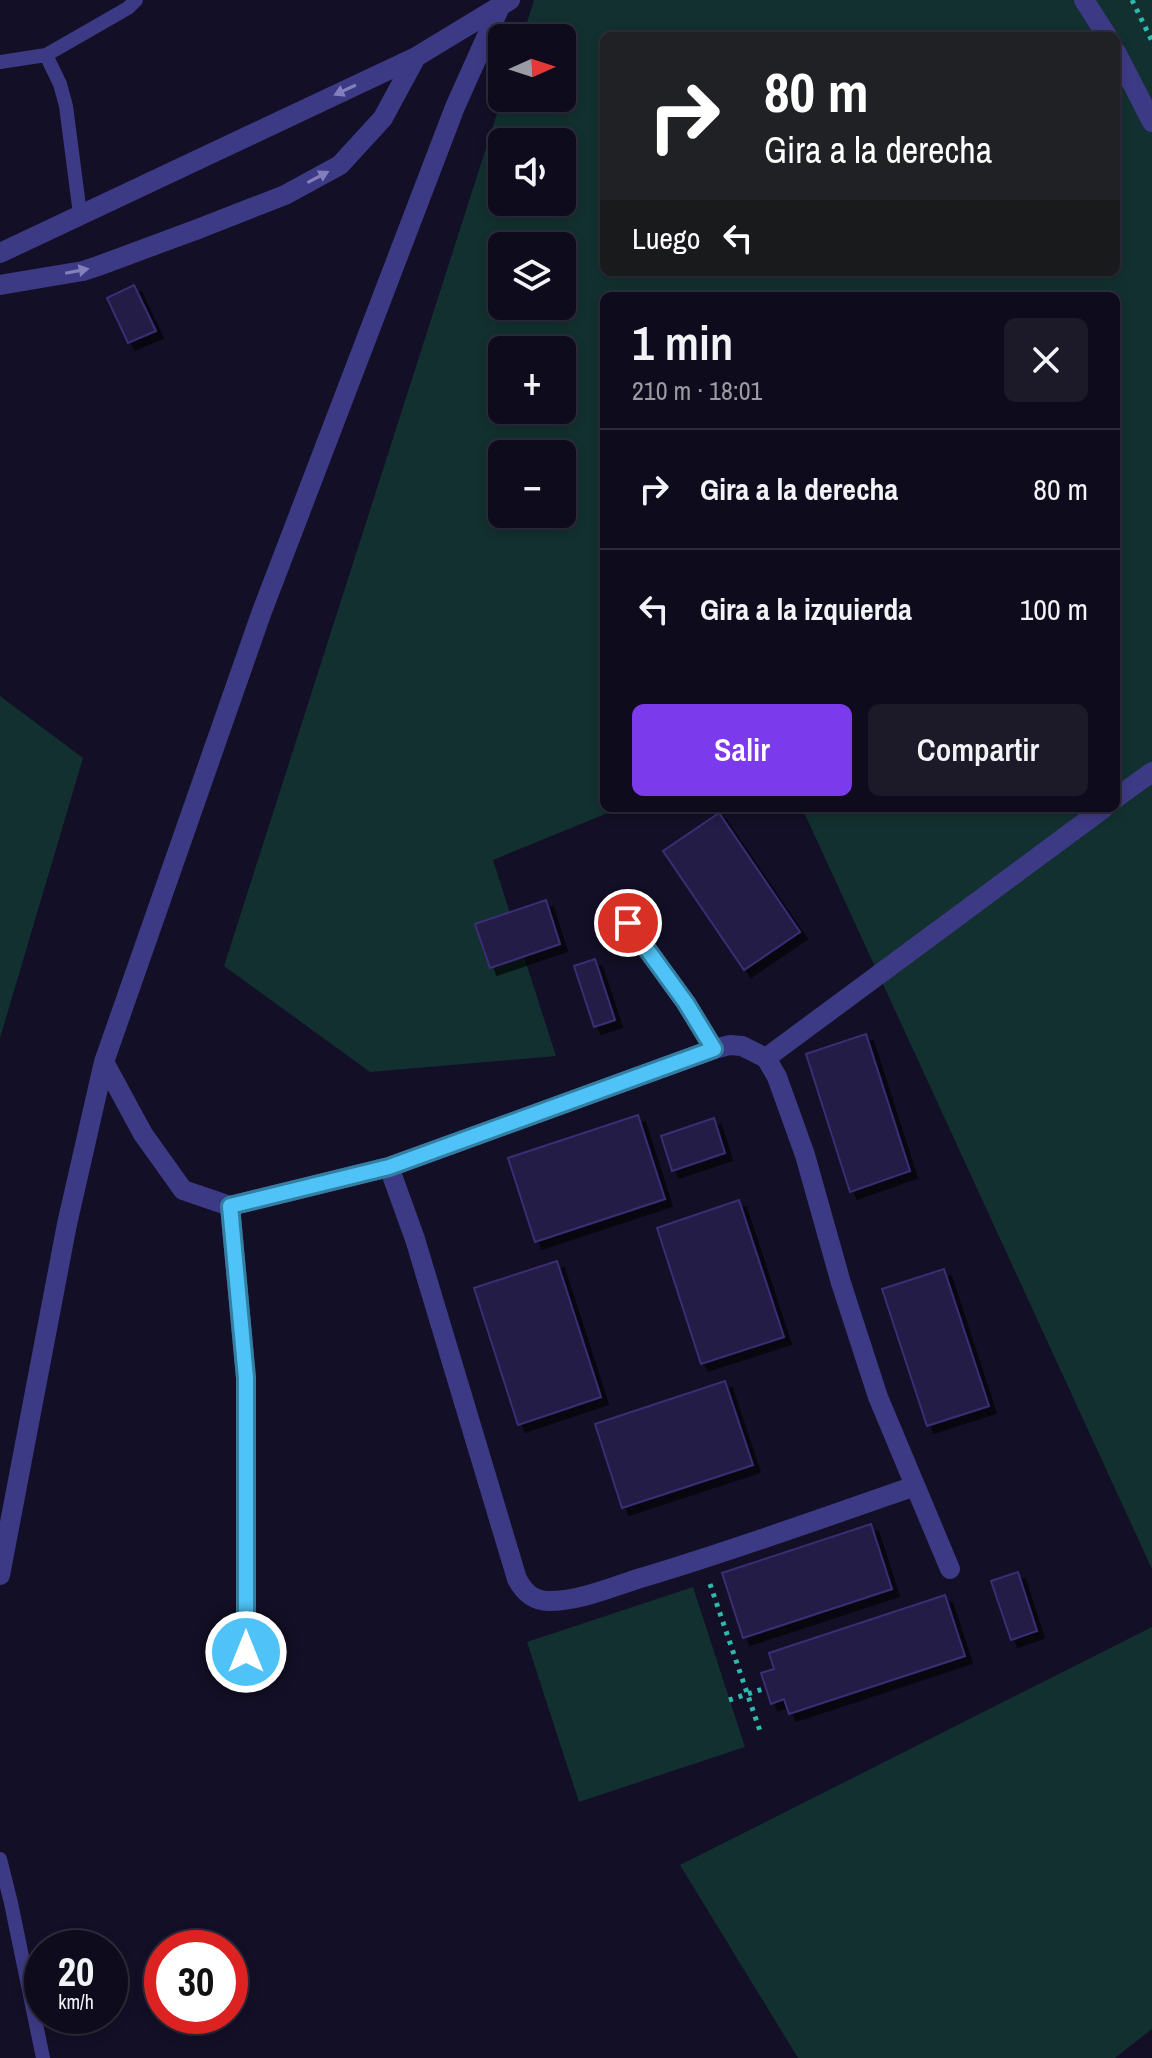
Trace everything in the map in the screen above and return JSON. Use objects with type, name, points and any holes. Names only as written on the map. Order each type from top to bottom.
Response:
[{"type":"street","points":[[1084,0],[1104,32]]},
{"type":"street","points":[[0,253],[416,57],[505,1]]},
{"type":"street","points":[[0,1575],[67,1224],[104,1062],[261,614],[455,107],[505,1]]},
{"type":"street","points":[[0,285],[98,266],[285,195],[340,165],[383,118],[416,57]]},
{"type":"street","points":[[1120,60],[1152,122]]},
{"type":"street","points":[[1120,795],[1152,772]]},
{"type":"street","points":[[766,1058],[1099,812]]},
{"type":"street","points":[[628,923],[686,1003],[714,1049]]},
{"type":"street","points":[[104,1062],[143,1134],[183,1190],[230,1206],[389,1167],[714,1049],[742,1046],[766,1058],[777,1077],[805,1155],[841,1283],[878,1397],[950,1569]]},
{"type":"street","points":[[389,1167],[415,1239],[517,1579],[536,1600],[573,1599],[702,1560],[915,1486]]},
{"type":"street","points":[[230,1206],[246,1378],[246,1652]]},
{"type":"lane","points":[[0,62],[46,55],[128,8],[136,0]]},
{"type":"lane","points":[[46,55],[60,84],[66,106],[80,214]]},
{"type":"lane","points":[[0,1859],[43,2058]]},
{"type":"path","points":[[1132,0],[1152,41]]},
{"type":"path","points":[[702,1560],[760,1731]]},
{"type":"path","points":[[729,1700],[766,1688]]},
{"type":"green space","points":[[534,0],[1152,0],[1152,1569],[804,812],[1120,812],[1120,292],[600,292],[600,812],[610,812],[493,860],[556,1056],[370,1072],[224,966],[488,142],[488,216],[576,216],[576,128],[492,128],[498,112],[576,112],[576,24],[526,24]]},
{"type":"green space","points":[[0,696],[83,758],[0,1038]]},
{"type":"green space","points":[[693,1587],[745,1747],[579,1802],[527,1642]]},
{"type":"green space","points":[[1152,1627],[1152,2029],[1115,2058],[798,2058],[680,1865]]},
{"type":"building","points":[[134,285],[156,331],[128,343],[107,298]]},
{"type":"building","points":[[719,813],[800,932],[744,970],[663,851]]},
{"type":"building","points":[[546,900],[560,944],[490,968],[475,924]]},
{"type":"building","points":[[595,959],[615,1020],[594,1027],[574,966]]},
{"type":"building","points":[[866,1034],[910,1171],[850,1192],[806,1054]]},
{"type":"building","points":[[638,1115],[665,1199],[535,1242],[508,1158]]},
{"type":"building","points":[[714,1118],[725,1153],[672,1171],[661,1136]]},
{"type":"building","points":[[739,1200],[784,1337],[701,1364],[657,1228]]},
{"type":"building","points":[[557,1261],[601,1397],[518,1425],[474,1288]]},
{"type":"building","points":[[944,1269],[989,1406],[927,1426],[882,1289]]},
{"type":"building","points":[[725,1381],[753,1465],[622,1508],[595,1424]]},
{"type":"building","points":[[871,1524],[892,1589],[743,1638],[722,1573]]},
{"type":"building","points":[[1018,1572],[1037,1631],[1011,1640],[991,1581]]},
{"type":"building","points":[[945,1595],[965,1656],[789,1714],[784,1699],[771,1704],[761,1673],[774,1669],[769,1653]]},
{"type":"route","points":[[246,1652],[246,1378],[230,1206],[389,1167],[714,1049],[686,1003],[628,923]]}]
